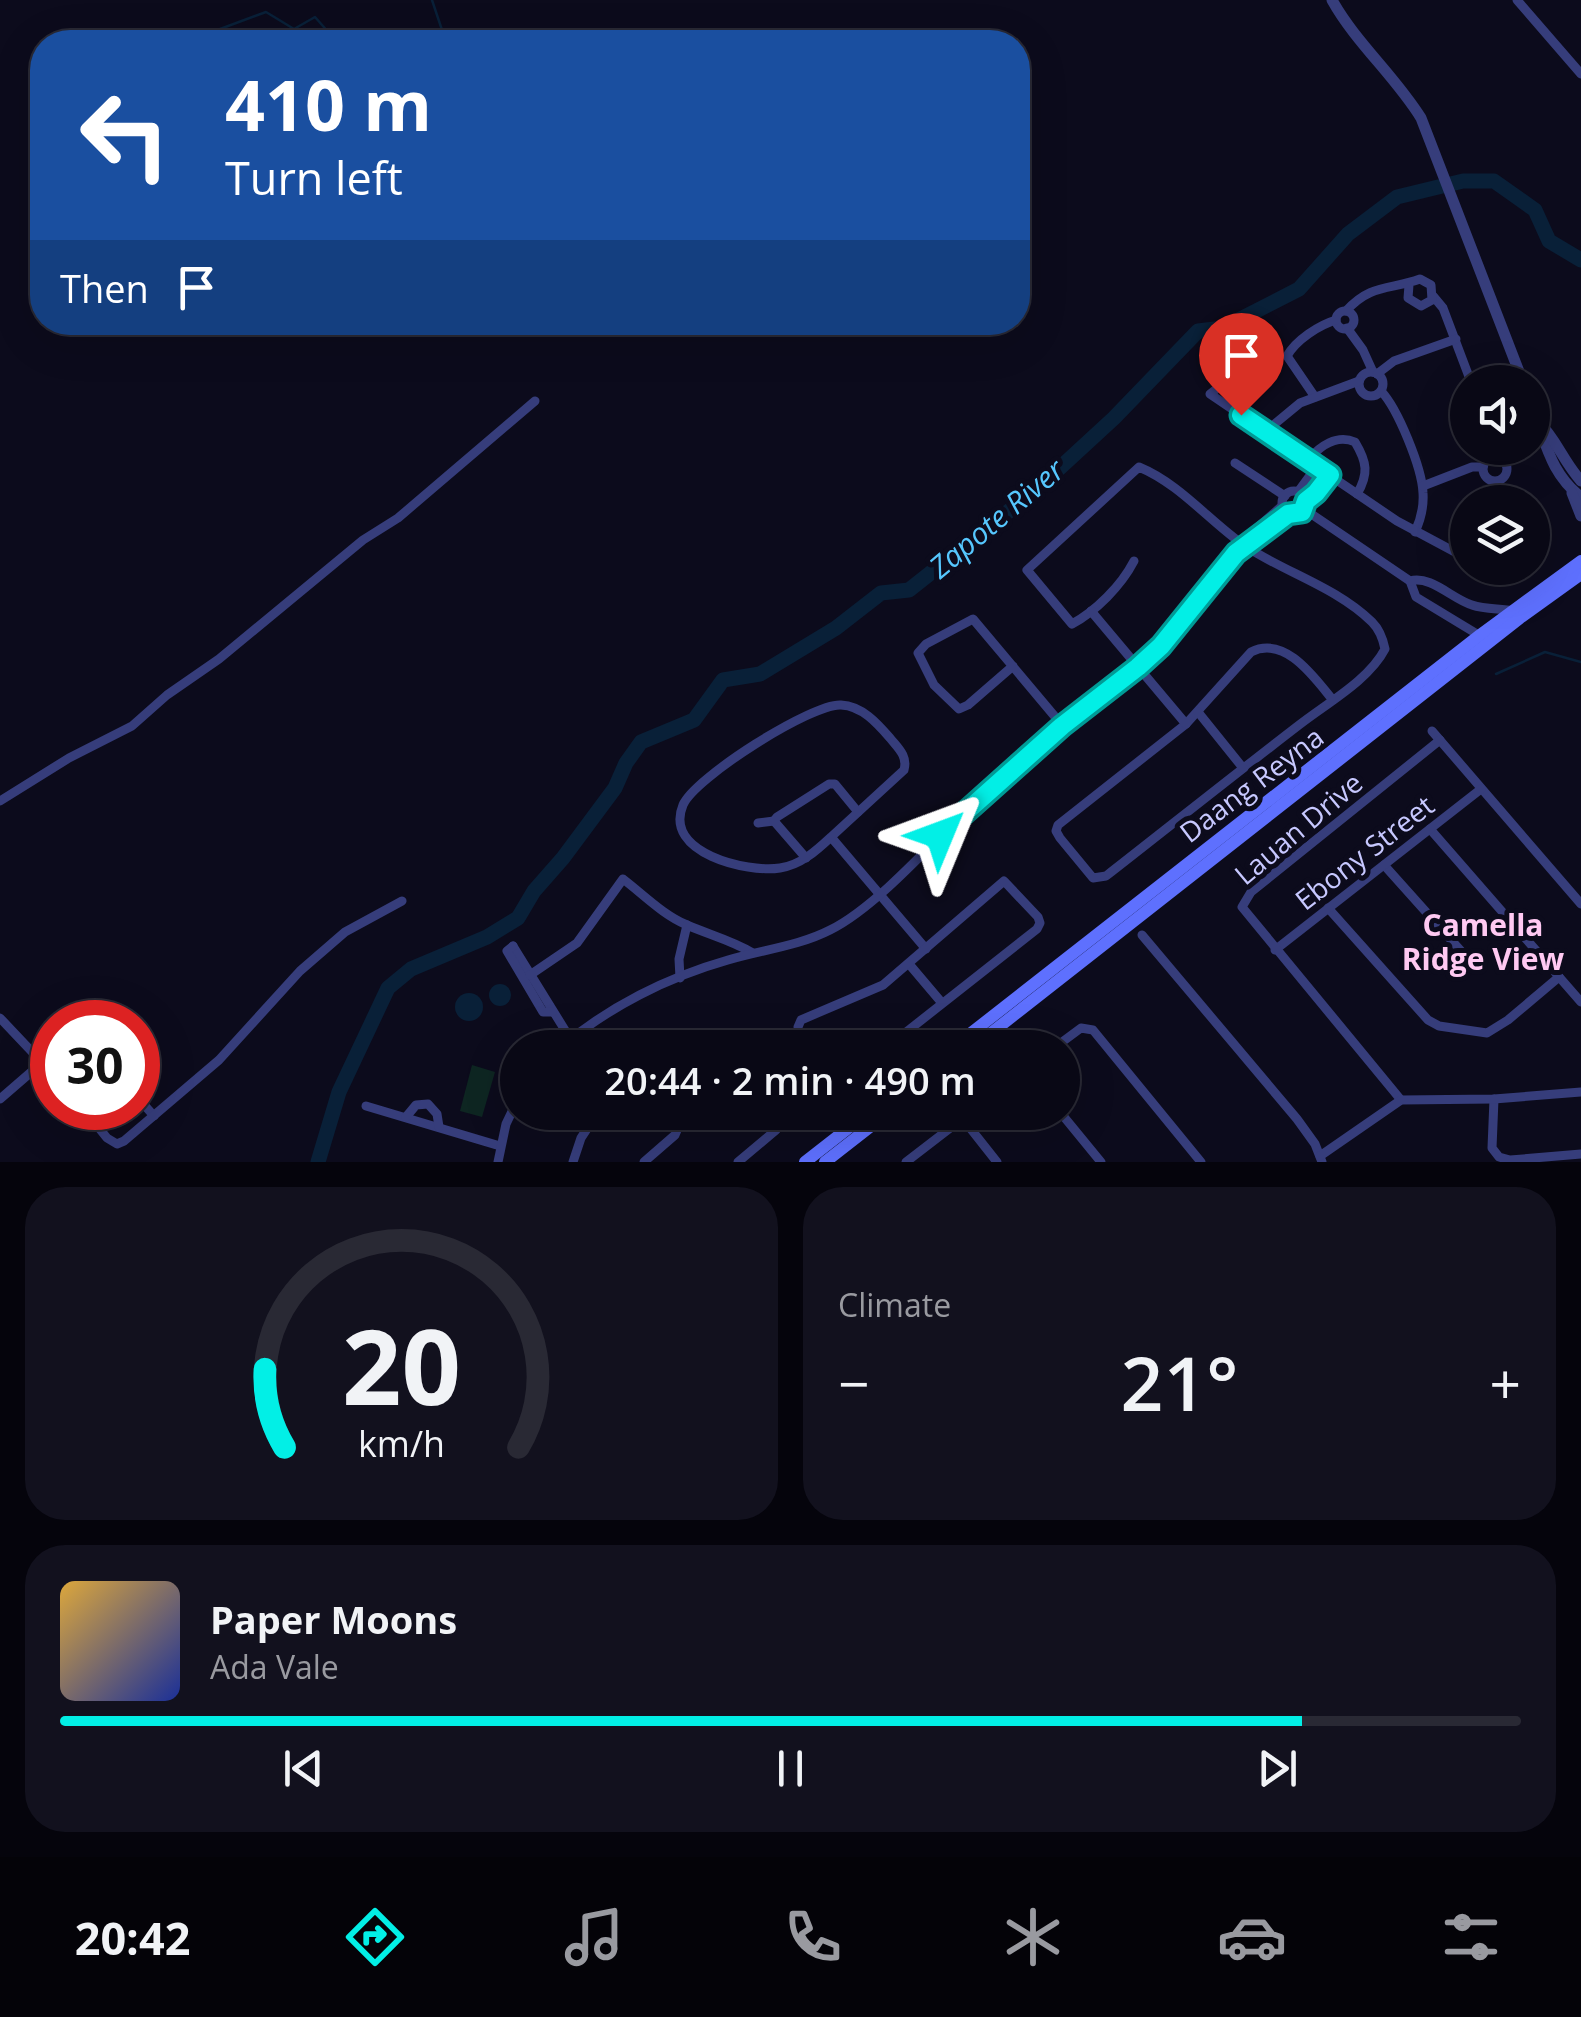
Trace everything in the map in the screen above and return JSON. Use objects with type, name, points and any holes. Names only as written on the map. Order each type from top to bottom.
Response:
[{"type":"main road","name":"Daang Reyna","points":[[976,1030],[1124,921],[1581,561]]},
{"type":"main road","name":"Daang Reyna","points":[[1517,614],[1581,574]]},
{"type":"main road","name":"Daang Reyna","points":[[994,1030],[1124,921]]},
{"type":"main road","points":[[805,1162],[846,1130]]},
{"type":"main road","points":[[826,1162],[866,1130]]},
{"type":"street","points":[[1332,0],[1362,44],[1406,94],[1432,142],[1516,365]]},
{"type":"street","points":[[1517,0],[1581,74]]},
{"type":"street","points":[[1416,280],[1424,280],[1433,288],[1433,296],[1426,305],[1414,304],[1407,294],[1410,286],[1416,280]]},
{"type":"street","points":[[1347,328],[1340,328],[1338,314],[1368,292],[1395,284],[1410,286]]},
{"type":"street","points":[[1433,296],[1443,308],[1464,365]]},
{"type":"street","points":[[1346,311],[1353,319],[1347,328]]},
{"type":"street","points":[[1315,397],[1287,356],[1325,323],[1336,320]]},
{"type":"street","points":[[1347,328],[1383,382],[1381,390],[1373,396],[1364,394],[1359,380]]},
{"type":"street","points":[[1266,431],[1288,411],[1315,397],[1359,380],[1364,374],[1375,373],[1394,360],[1456,339]]},
{"type":"street","points":[[1381,390],[1391,404],[1423,486],[1423,515],[1415,532]]},
{"type":"street","points":[[0,800],[68,758],[132,726],[363,540],[398,518],[534,401]]},
{"type":"street","points":[[1241,415],[1415,532],[1450,550]]},
{"type":"street","points":[[1550,432],[1578,489],[1581,516]]},
{"type":"street","points":[[590,1030],[616,1008],[680,978],[831,930],[879,892],[986,791],[1161,646],[1241,548],[1298,492],[1324,445],[1343,438],[1355,442],[1367,470],[1357,494]]},
{"type":"street","points":[[1235,463],[1298,515],[1330,475]]},
{"type":"street","points":[[1134,561],[1092,611],[1072,624],[1026,570],[1140,467],[1162,480],[1241,548],[1323,587],[1376,626],[1386,650],[1332,699],[1106,876],[1093,878],[1060,838],[1058,825],[1186,724],[1251,652],[1258,648],[1291,656],[1301,662],[1332,699]]},
{"type":"street","points":[[1423,486],[1472,467],[1482,467]]},
{"type":"street","points":[[1298,492],[1305,505],[1410,582],[1416,597],[1484,640]]},
{"type":"street","points":[[1410,582],[1427,580],[1448,595],[1476,607],[1517,614]]},
{"type":"street","points":[[1092,611],[1186,724]]},
{"type":"street","points":[[918,653],[926,644],[973,619],[1062,726]]},
{"type":"street","points":[[904,652],[918,653]]},
{"type":"street","points":[[918,653],[934,685],[959,709],[968,706],[1014,666]]},
{"type":"street","points":[[843,704],[844,691]]},
{"type":"street","points":[[843,704],[876,722],[904,755],[906,764],[858,812],[806,858],[784,868],[724,862],[689,841],[679,817],[686,798],[756,743],[815,710],[843,704]]},
{"type":"street","points":[[1198,712],[1243,768]]},
{"type":"street","points":[[1432,731],[1581,904]]},
{"type":"street","name":"Lauan Drive","points":[[1402,1100],[1242,907],[1245,898],[1440,740]]},
{"type":"street","points":[[758,823],[774,821],[828,784],[835,784],[858,812]]},
{"type":"street","name":"Ebony Street","points":[[1275,950],[1482,789]]},
{"type":"street","points":[[774,821],[806,858]]},
{"type":"street","points":[[1430,829],[1581,1002]]},
{"type":"street","points":[[832,836],[926,949]]},
{"type":"street","points":[[1384,865],[1461,952]]},
{"type":"street","points":[[530,975],[578,943],[623,879],[686,925],[719,934],[752,953]]},
{"type":"street","points":[[800,1030],[800,1020],[883,985],[1004,881],[1040,923],[1037,929],[908,1030]]},
{"type":"street","points":[[160,1111],[219,1060],[300,971],[345,932],[402,900]]},
{"type":"street","points":[[1328,908],[1428,1020],[1439,1026],[1479,1034],[1494,1030],[1559,977]]},
{"type":"street","points":[[680,978],[679,959],[686,925]]},
{"type":"street","points":[[1142,935],[1298,1119],[1321,1159],[1402,1100],[1494,1099],[1581,1092]]},
{"type":"street","points":[[552,1012],[543,1012],[507,951],[513,946],[564,1030]]},
{"type":"street","points":[[909,964],[942,1003]]},
{"type":"street","points":[[0,1018],[30,1050]]},
{"type":"street","points":[[1080,1030],[1087,1028],[1098,1035],[1202,1162]]},
{"type":"street","points":[[0,1098],[30,1073]]},
{"type":"street","points":[[1494,1099],[1492,1148],[1499,1157],[1510,1160],[1581,1154]]},
{"type":"street","points":[[406,1117],[416,1105],[428,1104],[437,1114],[439,1128]]},
{"type":"street","points":[[366,1106],[500,1146]]},
{"type":"street","points":[[101,1130],[117,1144],[136,1130]]},
{"type":"street","points":[[498,1162],[506,1130]]},
{"type":"street","points":[[573,1162],[586,1130]]},
{"type":"street","points":[[644,1162],[677,1130]]},
{"type":"street","points":[[738,1162],[776,1130]]},
{"type":"street","points":[[906,1162],[948,1130]]},
{"type":"street","points":[[976,1130],[997,1162]]},
{"type":"street","points":[[1075,1130],[1101,1162]]},
{"type":"green space","points":[[472,1065],[495,1072],[482,1117],[460,1111]]},
{"type":"water","points":[[496,984],[504,984],[511,995],[504,1006],[496,1006],[489,999],[489,991]]},
{"type":"water","points":[[469,993],[479,997],[483,1007],[479,1017],[469,1021],[459,1017],[455,1007],[459,997]]},
{"type":"waterway","points":[[432,0],[442,30]]},
{"type":"waterway","points":[[217,30],[266,12],[294,29],[315,17],[326,30]]},
{"type":"waterway","name":"Zapote River","points":[[318,1162],[339,1092],[388,988],[411,969],[487,937],[518,918],[534,891],[615,788],[641,742],[694,720],[723,680],[760,674],[836,628],[881,593],[909,590],[1038,488],[1114,418],[1198,331],[1223,328],[1299,289],[1348,234],[1397,197],[1463,181],[1494,181],[1535,210],[1549,241],[1581,260]]},
{"type":"waterway","points":[[1496,674],[1545,652],[1581,662]]},
{"type":"district","name":"Camella Ridge View","points":[[1483,941]]},
{"type":"route","points":[[940,835],[1062,726],[1161,646],[1236,553],[1288,514],[1302,512],[1306,501],[1330,475],[1241,415]]}]
